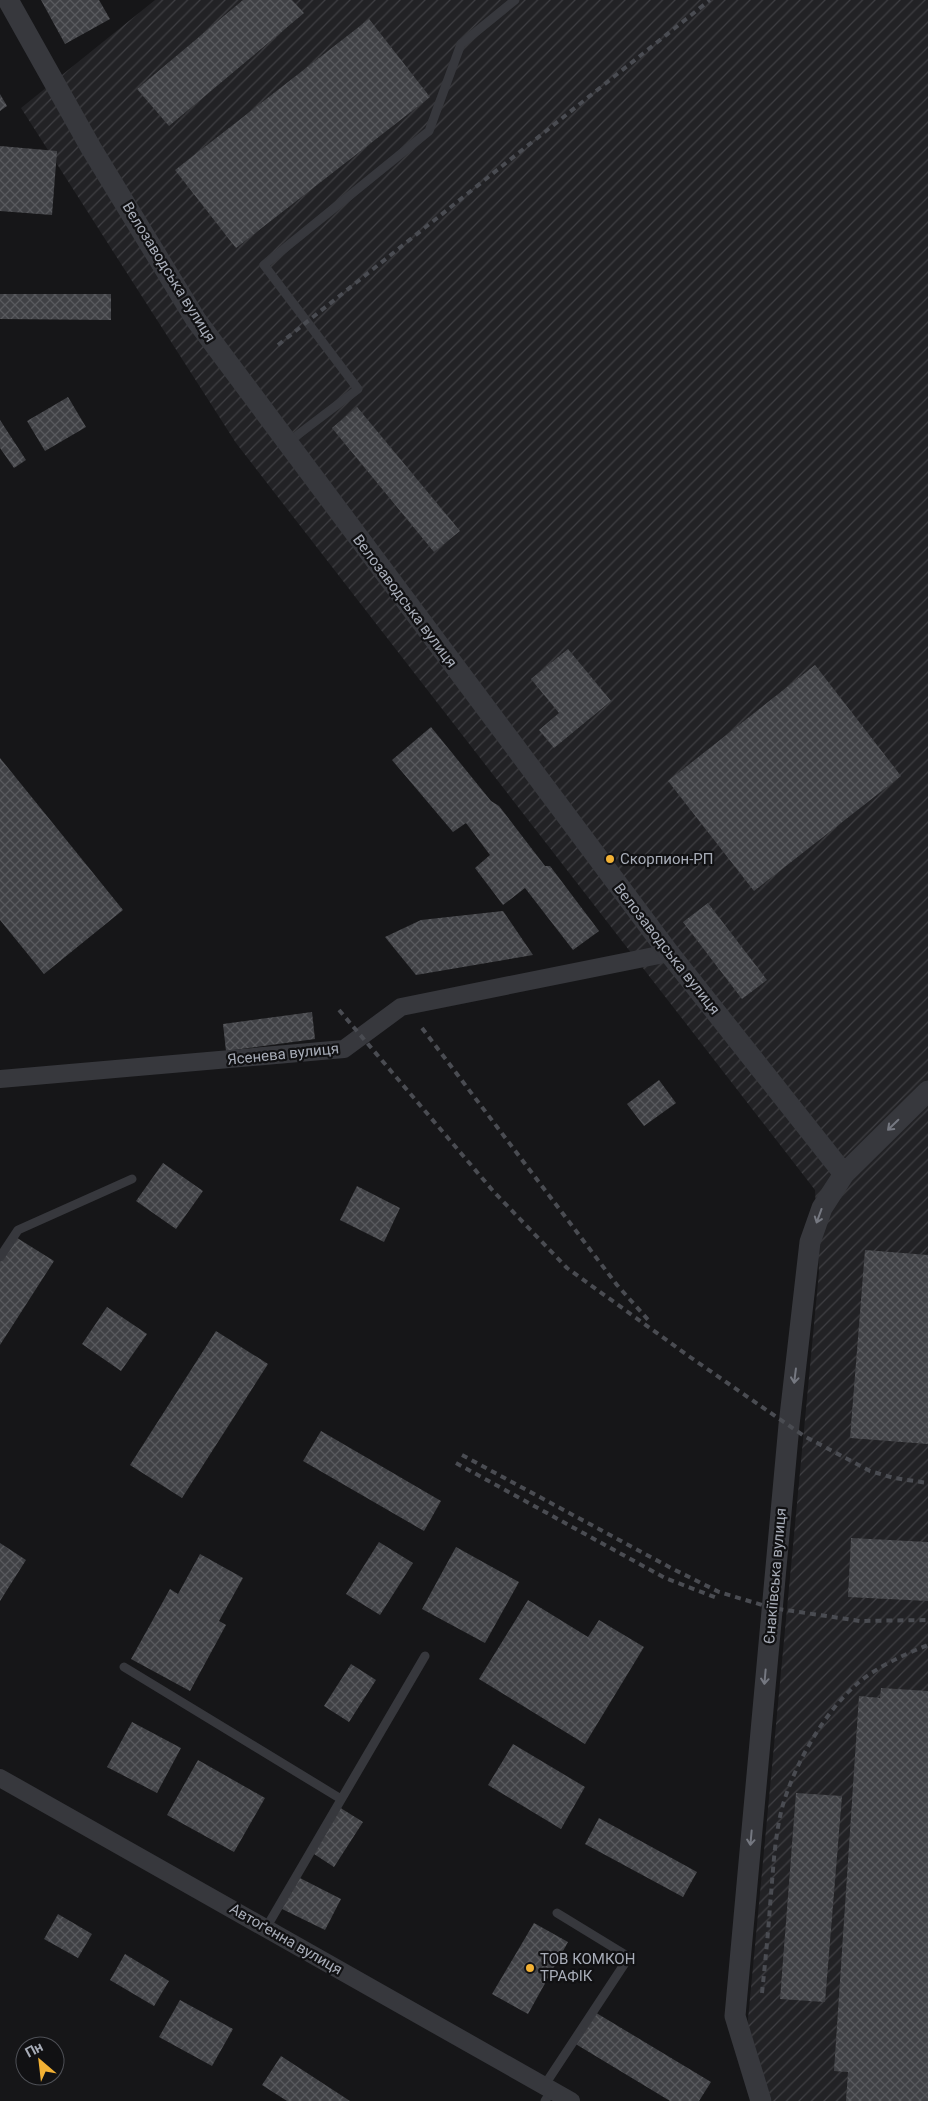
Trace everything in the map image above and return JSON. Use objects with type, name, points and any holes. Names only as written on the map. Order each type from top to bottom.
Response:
[{"type":"street","name":"Велозаводська вулиця","points":[[8,0],[91,148],[196,320],[669,953],[844,1174]]},
{"type":"street","name":"Ясенева вулиця","points":[[0,1079],[344,1049],[401,1007],[669,953]]},
{"type":"street","name":"Єнакіївська вулиця","points":[[761,2101],[735,2016],[788,1435],[810,1242],[822,1208],[844,1174],[928,1091]]},
{"type":"street","name":"Автоґенна вулиця","points":[[0,1778],[266,1928],[547,2092],[571,2101]]},
{"type":"lane","points":[[287,443],[358,389],[264,265],[430,131],[461,44],[515,0]]},
{"type":"lane","points":[[0,1257],[18,1230],[132,1179]]},
{"type":"lane","points":[[266,1928],[425,1656]]},
{"type":"lane","points":[[124,1667],[341,1799]]},
{"type":"lane","points":[[547,2092],[629,1958],[557,1913]]},
{"type":"shaded area","points":[[155,0],[928,0],[928,2101],[772,2101],[747,2030],[819,1272],[815,1190],[236,443],[21,108]]},
{"type":"building","points":[[41,0],[99,0],[110,19],[65,44]]},
{"type":"building","points":[[243,0],[292,0],[304,13],[169,126],[137,89]]},
{"type":"building","points":[[369,19],[430,97],[236,248],[175,170]]},
{"type":"building","points":[[0,94],[7,106],[0,111]]},
{"type":"building","points":[[0,146],[57,151],[52,215],[0,211]]},
{"type":"building","points":[[0,294],[111,294],[111,320],[0,319]]},
{"type":"building","points":[[68,397],[86,427],[45,451],[27,421]]},
{"type":"building","points":[[357,407],[460,531],[434,552],[332,428]]},
{"type":"building","points":[[0,420],[26,460],[14,468],[0,448]]},
{"type":"building","points":[[568,649],[611,701],[554,748],[539,730],[559,713],[531,679]]},
{"type":"building","points":[[815,665],[901,776],[754,891],[668,781]]},
{"type":"building","points":[[431,727],[491,801],[499,806],[545,866],[550,866],[599,931],[573,950],[525,888],[503,905],[475,868],[490,855],[466,823],[453,832],[392,760]]},
{"type":"building","points":[[0,758],[123,910],[44,974],[0,920]]},
{"type":"building","points":[[708,903],[767,980],[742,999],[683,922]]},
{"type":"building","points":[[503,911],[533,955],[416,975],[385,937],[421,920]]},
{"type":"building","points":[[312,1012],[315,1039],[226,1051],[223,1024]]},
{"type":"building","points":[[659,1080],[676,1103],[644,1126],[627,1104]]},
{"type":"building","points":[[163,1163],[203,1191],[176,1229],[136,1201]]},
{"type":"building","points":[[357,1186],[400,1208],[384,1242],[340,1220]]},
{"type":"building","points":[[14,1236],[54,1261],[0,1345],[0,1258]]},
{"type":"building","points":[[865,1250],[928,1255],[928,1444],[850,1438]]},
{"type":"building","points":[[107,1307],[147,1334],[121,1371],[82,1344]]},
{"type":"building","points":[[216,1331],[268,1364],[182,1498],[130,1465]]},
{"type":"building","points":[[321,1431],[441,1501],[424,1531],[303,1461]]},
{"type":"building","points":[[851,1538],[928,1542],[928,1601],[848,1597]]},
{"type":"building","points":[[379,1542],[413,1563],[380,1615],[346,1594]]},
{"type":"building","points":[[0,1543],[26,1560],[0,1601]]},
{"type":"building","points":[[456,1547],[519,1582],[485,1643],[422,1609]]},
{"type":"building","points":[[200,1554],[243,1578],[219,1621],[226,1625],[190,1691],[131,1659],[170,1589],[178,1594]]},
{"type":"building","points":[[528,1600],[588,1637],[599,1620],[644,1647],[585,1744],[479,1679]]},
{"type":"building","points":[[351,1664],[376,1680],[349,1722],[324,1706]]},
{"type":"building","points":[[881,1688],[928,1691],[928,2101],[846,2101],[848,2072],[834,2071],[859,1696],[880,1698]]},
{"type":"building","points":[[132,1722],[181,1748],[157,1793],[107,1767]]},
{"type":"building","points":[[513,1744],[585,1787],[561,1829],[488,1785]]},
{"type":"building","points":[[198,1760],[265,1798],[234,1852],[167,1815]]},
{"type":"building","points":[[796,1793],[842,1796],[825,2002],[780,1999]]},
{"type":"building","points":[[339,1807],[363,1822],[334,1867],[311,1852]]},
{"type":"building","points":[[599,1818],[697,1872],[683,1897],[585,1844]]},
{"type":"building","points":[[296,1876],[341,1899],[325,1930],[280,1908]]},
{"type":"building","points":[[58,1914],[92,1934],[78,1958],[44,1939]]},
{"type":"building","name":"ТОВ КОМКОН ТРАФІК","points":[[534,1923],[568,1942],[528,2014],[492,1994]]},
{"type":"building","points":[[125,1954],[169,1981],[154,2006],[110,1980]]},
{"type":"building","points":[[180,2000],[233,2029],[212,2066],[159,2037]]},
{"type":"building","points":[[593,2011],[711,2082],[699,2101],[670,2101],[574,2043]]},
{"type":"building","points":[[281,2056],[350,2101],[287,2101],[262,2085]]},
{"type":"railway","points":[[278,345],[710,0]]},
{"type":"railway","points":[[339,1010],[494,1192],[567,1268],[804,1436],[870,1471],[894,1478],[928,1483]]},
{"type":"railway","points":[[422,1028],[617,1285],[650,1322]]},
{"type":"railway","points":[[462,1455],[719,1592],[772,1608],[860,1621],[928,1620]]},
{"type":"railway","points":[[456,1463],[665,1578],[717,1598]]},
{"type":"railway","points":[[762,1993],[777,1832],[787,1791],[802,1757],[833,1709],[858,1683],[892,1661],[928,1645]]},
{"type":"place","name":"Скорпион-РП","points":[[610,859]]},
{"type":"place","name":"ТОВ КОМКОН ТРАФІК","points":[[530,1968]]}]
